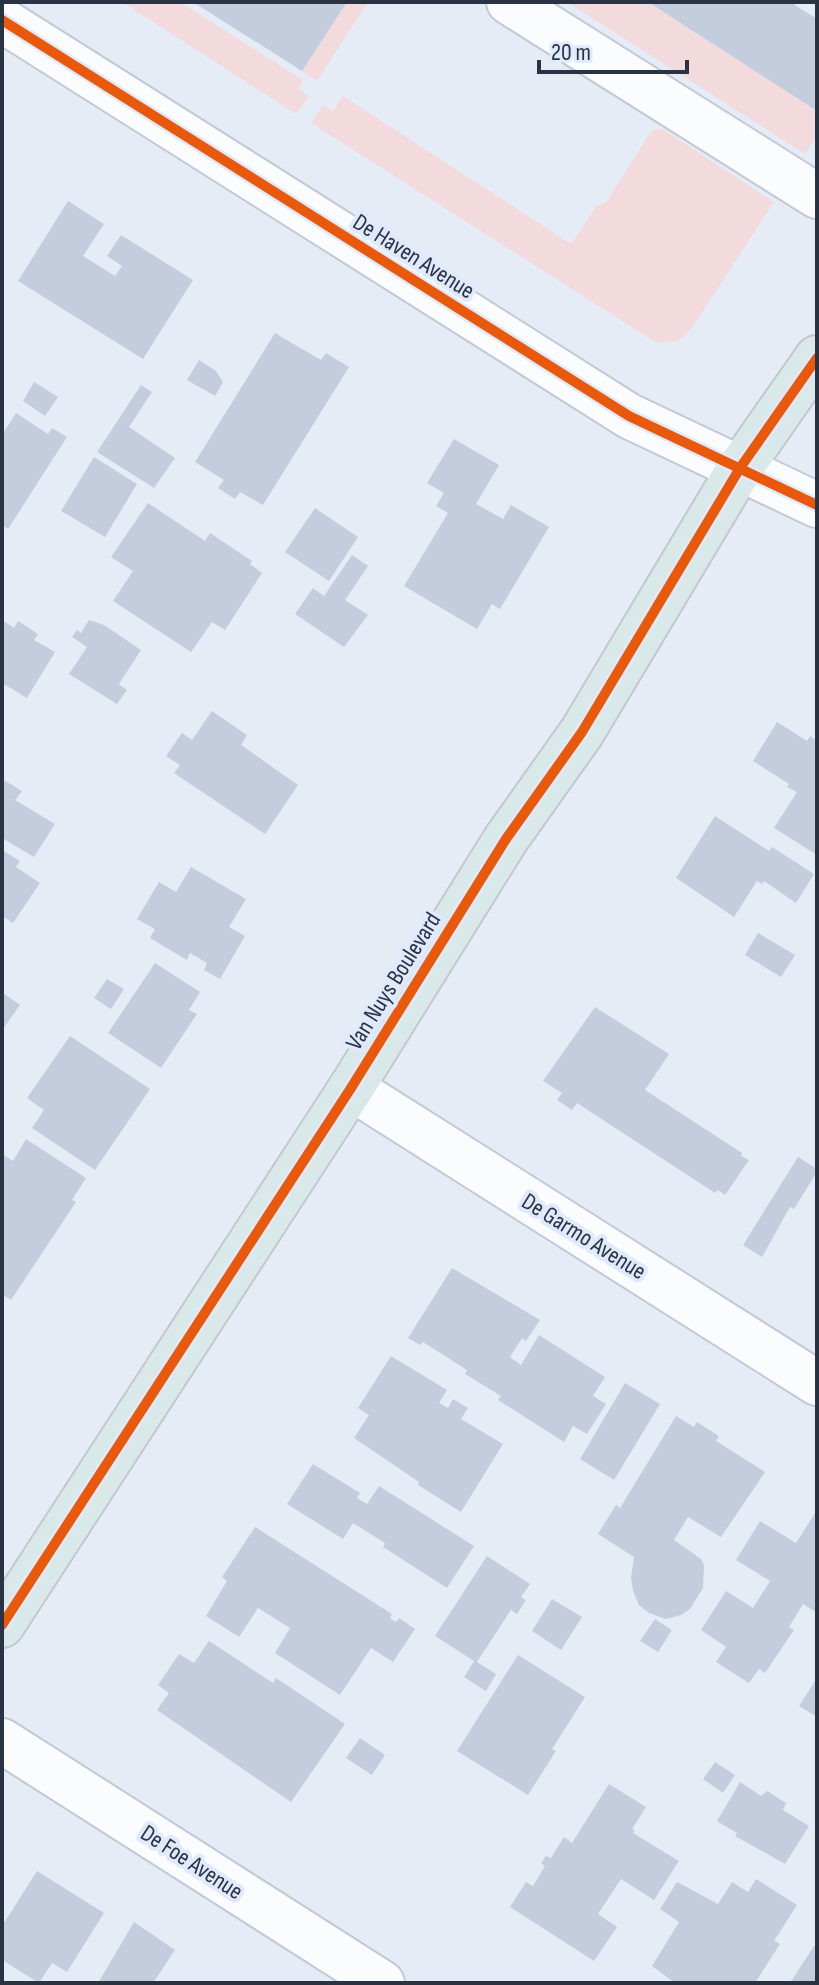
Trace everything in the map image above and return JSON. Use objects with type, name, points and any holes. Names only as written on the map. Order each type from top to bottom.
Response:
[{"type":"main road","name":"Van Nuys Boulevard","points":[[2,1625],[351,1088],[506,839],[582,732],[740,468],[817,358]]},
{"type":"street","points":[[509,2],[817,196]]},
{"type":"street","name":"De Haven Avenue","points":[[2,20],[629,416],[817,505]]},
{"type":"street","name":"De Garmo Avenue","points":[[351,1088],[817,1383]]},
{"type":"street","name":"De Foe Avenue","points":[[2,1741],[382,1983]]},
{"type":"shaded area","points":[[122,2],[180,2],[303,80],[299,89],[309,96],[296,114]]},
{"type":"shaded area","points":[[347,2],[368,2],[317,81],[302,71]]},
{"type":"shaded area","points":[[567,2],[648,2],[817,111],[817,135],[805,154]]},
{"type":"shaded area","points":[[343,96],[571,244],[597,205],[606,203],[650,133],[656,129],[664,130],[774,202],[691,329],[678,341],[657,343],[311,123],[323,105],[333,111]]},
{"type":"building","points":[[193,2],[347,2],[302,71]]},
{"type":"building","points":[[648,2],[790,2],[817,19],[817,111]]},
{"type":"building","points":[[68,201],[104,224],[83,256],[115,276],[122,266],[107,256],[121,235],[193,280],[143,359],[18,281]]},
{"type":"building","points":[[275,333],[321,360],[326,353],[349,367],[263,505],[240,492],[235,499],[218,488],[224,480],[195,462]]},
{"type":"building","points":[[199,360],[216,371],[223,382],[215,396],[187,380]]},
{"type":"building","points":[[34,382],[58,397],[45,416],[23,401]]},
{"type":"building","points":[[141,385],[152,392],[129,427],[175,458],[154,488],[97,452]]},
{"type":"building","points":[[16,413],[48,434],[52,428],[67,437],[8,529],[2,525],[2,435]]},
{"type":"building","points":[[454,439],[499,465],[476,504],[503,519],[511,505],[549,527],[500,609],[492,604],[477,629],[404,586],[448,513],[436,506],[444,493],[427,483]]},
{"type":"building","points":[[94,457],[137,484],[105,537],[61,511]]},
{"type":"building","points":[[148,503],[205,541],[210,533],[252,561],[250,564],[262,573],[225,630],[212,622],[191,652],[113,601],[133,571],[111,557]]},
{"type":"building","points":[[315,508],[358,537],[329,581],[285,552]]},
{"type":"building","points":[[352,555],[368,566],[345,600],[368,615],[344,647],[295,614],[313,588],[324,596]]},
{"type":"building","points":[[2,620],[14,628],[18,621],[38,634],[34,640],[55,652],[27,698],[2,683]]},
{"type":"building","points":[[89,620],[104,625],[141,650],[119,684],[127,690],[117,704],[69,674],[87,647],[72,637],[77,630],[81,633]]},
{"type":"building","points":[[212,711],[247,735],[241,745],[298,785],[265,834],[174,773],[180,765],[166,756],[182,733],[192,740]]},
{"type":"building","points":[[777,722],[807,741],[810,736],[817,741],[817,855],[774,828],[797,792],[753,761]]},
{"type":"building","points":[[2,779],[22,791],[15,800],[55,824],[34,857],[2,838]]},
{"type":"building","points":[[715,816],[769,851],[772,847],[814,874],[796,903],[764,881],[762,884],[757,881],[734,917],[676,878]]},
{"type":"building","points":[[2,850],[20,861],[16,867],[40,883],[13,923],[2,916]]},
{"type":"building","points":[[191,867],[246,899],[229,927],[245,936],[220,979],[204,970],[207,963],[190,953],[187,960],[150,938],[155,929],[137,919],[159,882],[176,892]]},
{"type":"building","points":[[758,933],[795,955],[781,977],[745,955]]},
{"type":"building","points":[[155,963],[200,992],[189,1010],[197,1014],[161,1068],[108,1033]]},
{"type":"building","points":[[107,979],[124,989],[111,1009],[94,998]]},
{"type":"building","points":[[2,992],[20,1005],[2,1030]]},
{"type":"building","points":[[595,1007],[669,1054],[645,1090],[749,1160],[725,1195],[718,1190],[715,1193],[577,1103],[572,1110],[557,1100],[562,1093],[543,1081]]},
{"type":"building","points":[[70,1036],[150,1089],[95,1170],[32,1128],[44,1110],[27,1098]]},
{"type":"building","points":[[26,1139],[86,1178],[72,1200],[76,1202],[11,1300],[2,1294],[2,1154],[13,1161]]},
{"type":"building","points":[[798,1157],[817,1172],[794,1209],[790,1207],[762,1257],[743,1245]]},
{"type":"building","points":[[452,1268],[540,1320],[526,1341],[522,1338],[510,1357],[521,1365],[539,1335],[605,1377],[593,1396],[606,1404],[587,1434],[573,1426],[564,1442],[498,1400],[501,1396],[465,1374],[467,1370],[423,1342],[420,1345],[408,1338]]},
{"type":"building","points":[[391,1356],[447,1390],[439,1403],[448,1408],[453,1399],[468,1408],[461,1419],[503,1444],[461,1512],[354,1438],[369,1415],[358,1408]]},
{"type":"building","points":[[625,1383],[660,1404],[614,1480],[580,1459]]},
{"type":"building","points":[[676,1416],[694,1427],[697,1422],[719,1436],[716,1441],[765,1472],[721,1537],[688,1517],[674,1540],[701,1559],[704,1566],[703,1588],[690,1609],[666,1619],[649,1613],[639,1605],[631,1577],[634,1557],[598,1534],[616,1505],[620,1508]]},
{"type":"building","points":[[313,1464],[360,1493],[357,1498],[367,1504],[379,1486],[474,1546],[447,1588],[383,1547],[385,1543],[353,1523],[343,1539],[287,1504]]},
{"type":"building","points":[[817,1510],[817,1613],[803,1604],[789,1627],[794,1630],[765,1673],[759,1669],[749,1683],[716,1662],[726,1647],[701,1630],[726,1591],[753,1608],[770,1581],[736,1560],[760,1521],[796,1543]]},
{"type":"building","points":[[255,1527],[392,1614],[390,1618],[396,1622],[399,1618],[415,1629],[393,1662],[371,1648],[340,1695],[275,1653],[290,1628],[258,1608],[239,1637],[206,1616],[227,1581],[222,1577]]},
{"type":"building","points":[[487,1556],[530,1584],[521,1597],[526,1600],[517,1614],[511,1610],[477,1662],[496,1674],[486,1691],[464,1677],[474,1661],[435,1636]]},
{"type":"building","points":[[552,1599],[582,1617],[561,1650],[532,1631]]},
{"type":"building","points":[[655,1619],[672,1630],[658,1652],[640,1641]]},
{"type":"building","points":[[209,1641],[273,1683],[276,1678],[345,1724],[291,1802],[157,1710],[169,1693],[158,1685],[179,1654],[194,1663]]},
{"type":"building","points":[[518,1655],[585,1697],[528,1795],[457,1751]]},
{"type":"building","points":[[817,1678],[817,1717],[799,1706]]},
{"type":"building","points":[[360,1738],[385,1755],[372,1775],[346,1758]]},
{"type":"building","points":[[715,1762],[735,1775],[723,1793],[703,1779]]},
{"type":"building","points":[[740,1782],[761,1796],[767,1791],[786,1803],[783,1810],[809,1826],[785,1864],[735,1836],[737,1833],[717,1821]]},
{"type":"building","points":[[609,1784],[646,1807],[632,1829],[635,1830],[633,1833],[679,1861],[654,1900],[621,1879],[598,1914],[617,1927],[594,1961],[510,1907],[526,1882],[533,1886],[545,1866],[541,1863],[546,1856],[551,1858],[564,1837],[572,1843]]},
{"type":"building","points":[[37,1871],[104,1913],[67,1972],[52,1963],[39,1983],[2,1960],[2,1926]]},
{"type":"building","points":[[756,1879],[797,1905],[774,1941],[780,1944],[755,1983],[675,1983],[652,1966],[679,1922],[660,1909],[677,1882],[718,1904],[732,1882],[748,1892]]},
{"type":"building","points":[[134,1922],[175,1950],[153,1983],[98,1983]]},
{"type":"building","points":[[814,1946],[817,1948],[817,1983],[790,1983]]},
{"type":"cycle path","points":[[2,20],[629,416],[817,505]]},
{"type":"cycle path","points":[[2,1625],[351,1088],[506,839],[582,732],[740,468],[817,358]]}]
